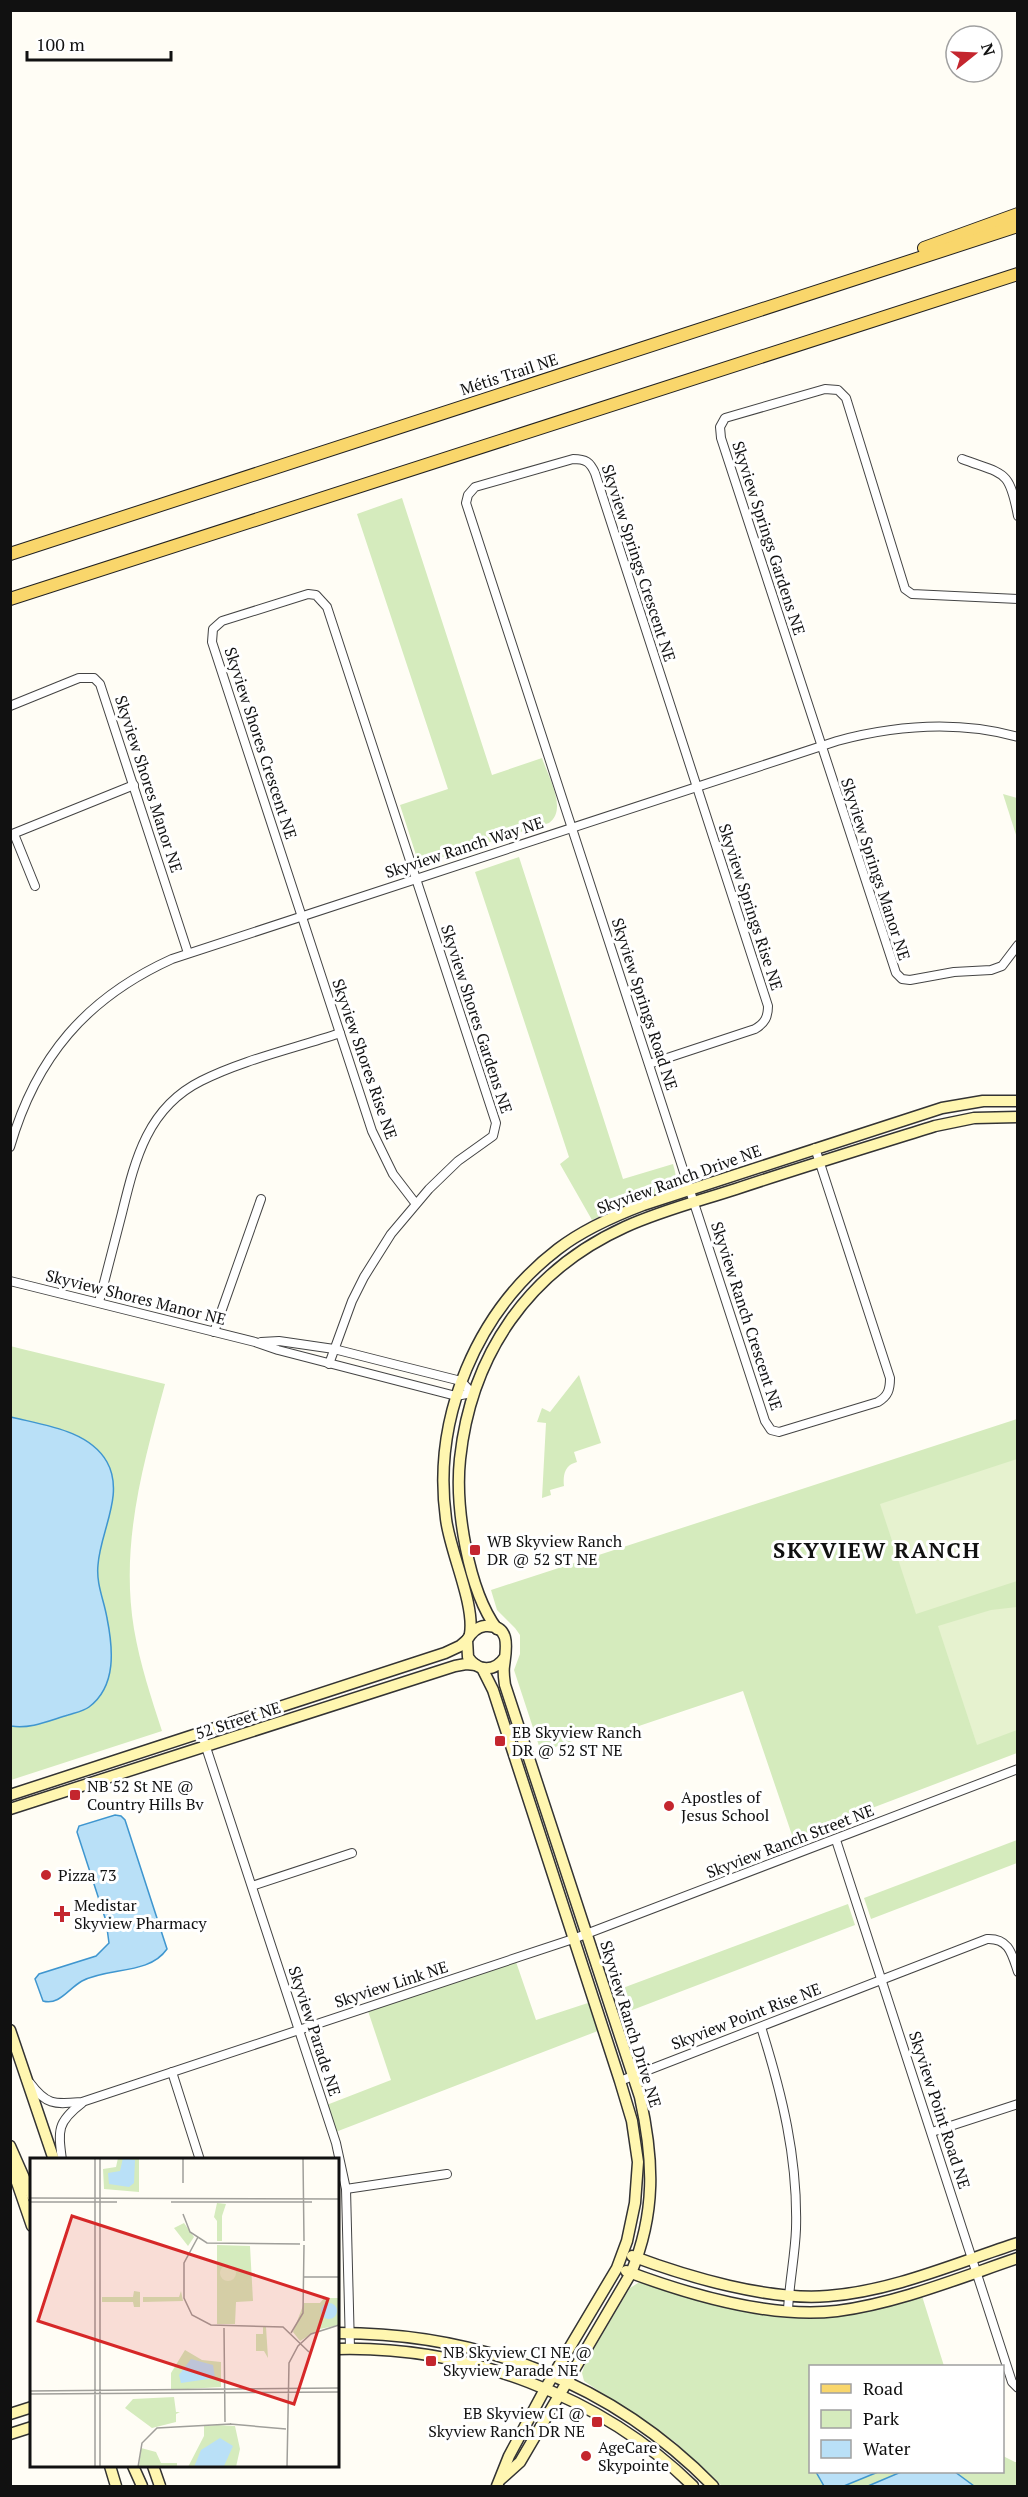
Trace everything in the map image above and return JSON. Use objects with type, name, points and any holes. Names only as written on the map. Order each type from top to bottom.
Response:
[{"type":"main road","points":[[855,279],[883,263],[1017,214]]},
{"type":"main road","name":"Métis Trail NE","points":[[10,554],[1017,226]]},
{"type":"main road","points":[[10,599],[1017,272]]},
{"type":"main road","points":[[10,604],[128,561]]},
{"type":"street","name":"Skyview Springs Gardens NE","points":[[820,746],[721,438],[720,427],[725,418],[825,389],[838,390],[846,398],[905,589],[912,594],[1017,599]]},
{"type":"street","name":"Skyview Springs Crescent NE","points":[[572,827],[466,503],[468,495],[475,487],[573,459],[583,459],[590,463],[696,787]]},
{"type":"street","points":[[962,459],[1001,474],[1010,481],[1017,516]]},
{"type":"street","name":"Skyview Shores Crescent NE","points":[[302,916],[212,642],[211,635],[217,624],[233,618],[308,594],[322,599],[415,879]]},
{"type":"street","name":"Skyview Shores Manor NE","points":[[10,706],[80,678],[94,678],[104,693],[189,953]]},
{"type":"street","name":"Skyview Ranch Way NE","points":[[10,1147],[21,1112],[44,1066],[62,1041],[106,996],[151,968],[189,953],[572,827],[820,746],[861,735],[933,725],[987,730],[1017,737]]},
{"type":"street","name":"Skyview Springs Manor NE","points":[[820,746],[896,973],[902,979],[910,981],[954,972],[991,970],[1002,966],[1017,945]]},
{"type":"street","points":[[36,886],[12,834],[134,785]]},
{"type":"street","name":"Skyview Springs Rise NE","points":[[649,1064],[755,1029],[763,1024],[768,1016],[768,1005],[696,787]]},
{"type":"street","name":"Skyview Springs Road NE","points":[[572,827],[690,1189]]},
{"type":"street","name":"Skyview Shores Gardens NE","points":[[329,1364],[364,1277],[392,1234],[416,1204],[458,1161],[493,1136],[496,1123],[415,879]]},
{"type":"street","name":"Skyview Shores Rise NE","points":[[302,916],[382,1154],[393,1174],[416,1204]]},
{"type":"street","points":[[99,1302],[132,1170],[143,1141],[158,1117],[176,1098],[200,1081],[340,1033]]},
{"type":"street","name":"Skyview Ranch Drive NE","points":[[468,1637],[471,1616],[449,1539],[444,1492],[446,1442],[461,1381],[486,1328],[513,1292],[542,1262],[570,1240],[619,1214],[690,1189],[942,1108],[983,1101],[1017,1101]]},
{"type":"street","name":"Skyview Ranch Drive NE","points":[[497,1629],[483,1606],[464,1538],[459,1470],[462,1438],[472,1394],[489,1355],[507,1325],[535,1290],[555,1270],[594,1242],[625,1227],[694,1203],[955,1121],[1017,1117]]},
{"type":"street","name":"Skyview Ranch Crescent NE","points":[[690,1189],[765,1421],[771,1430],[788,1430],[878,1402],[885,1398],[890,1389],[890,1378],[814,1148]]},
{"type":"street","points":[[214,1332],[261,1199]]},
{"type":"street","name":"Skyview Shores Manor NE","points":[[10,1281],[255,1342],[329,1364],[456,1396],[472,1394]]},
{"type":"street","name":"Skyview Shores Manor NE","points":[[255,1342],[279,1341],[334,1349],[461,1381]]},
{"type":"street","points":[[461,1381],[472,1394]]},
{"type":"street","points":[[485,1626],[497,1629],[506,1638],[505,1657],[496,1666],[479,1667],[466,1652],[468,1637],[485,1626]]},
{"type":"street","name":"52 Street NE","points":[[10,1795],[452,1650],[468,1637]]},
{"type":"street","name":"Skyview Ranch Drive NE","points":[[499,2483],[520,2462],[631,2273],[648,2214],[652,2184],[646,2127],[633,2076],[505,1685],[503,1668],[505,1657]]},
{"type":"street","name":"52 Street NE","points":[[10,1809],[455,1666],[479,1667]]},
{"type":"street","name":"Skyview Ranch Drive NE","points":[[479,1667],[493,1690],[620,2080],[632,2121],[638,2162],[636,2203],[618,2268],[545,2389],[509,2456],[499,2483]]},
{"type":"street","name":"Skyview Parade NE","points":[[201,1732],[336,2143],[346,2189],[350,2348]]},
{"type":"street","name":"Skyview Ranch Street NE","points":[[573,1939],[1017,1769]]},
{"type":"street","name":"Skyview Point Road NE","points":[[836,1839],[1012,2382],[1017,2388]]},
{"type":"street","points":[[252,1886],[352,1853]]},
{"type":"street","name":"Skyview Link NE","points":[[26,2078],[42,2099],[50,2102],[82,2102],[573,1939]]},
{"type":"street","name":"Skyview Point Rise NE","points":[[620,2080],[987,1939],[1005,1942],[1017,1972]]},
{"type":"street","points":[[761,2027],[792,2142],[796,2230],[788,2311]]},
{"type":"street","points":[[10,2030],[53,2158]]},
{"type":"street","points":[[172,2072],[199,2158]]},
{"type":"street","name":"Skyview Link NE","points":[[62,2158],[60,2127],[68,2113],[82,2102]]},
{"type":"street","points":[[932,2132],[1017,2104]]},
{"type":"street","points":[[10,2146],[30,2191]]},
{"type":"street","points":[[10,2162],[30,2220]]},
{"type":"street","points":[[346,2189],[447,2174]]},
{"type":"street","points":[[623,2253],[715,2282],[766,2293],[812,2297],[855,2293],[1017,2243]]},
{"type":"street","points":[[618,2268],[732,2302],[813,2313],[863,2306],[1017,2258]]},
{"type":"street","points":[[339,2333],[383,2334],[458,2344],[500,2355],[553,2376],[617,2409],[668,2445],[713,2487]]},
{"type":"street","points":[[339,2349],[385,2349],[454,2359],[495,2370],[545,2389],[609,2422],[643,2445],[693,2487]]},
{"type":"street","points":[[10,2414],[30,2409]]},
{"type":"street","points":[[10,2434],[30,2428]]},
{"type":"street","points":[[110,2467],[116,2487]]},
{"type":"street","points":[[133,2467],[142,2487]]},
{"type":"street","points":[[155,2467],[160,2487]]},
{"type":"green space","points":[[402,498],[492,775],[542,758],[557,801],[557,810],[549,823],[427,862],[416,855],[400,805],[448,789],[357,514]]},
{"type":"green space","points":[[1003,794],[1017,798],[1017,838]]},
{"type":"green space","points":[[519,857],[623,1179],[673,1164],[676,1180],[672,1189],[631,1202],[592,1220],[560,1164],[569,1157],[475,872]]},
{"type":"green space","points":[[10,1346],[165,1384],[136,1505],[130,1566],[130,1597],[136,1642],[162,1731],[11,1780]]},
{"type":"green space","points":[[579,1375],[601,1443],[574,1452],[577,1462],[570,1465],[566,1471],[564,1486],[550,1490],[551,1495],[542,1498],[546,1423],[537,1422],[542,1408],[550,1412]]},
{"type":"green space","points":[[1017,1419],[1017,1753],[793,1838],[743,1691],[621,1732],[592,1734],[541,1752],[514,1670],[520,1654],[520,1635],[497,1610],[491,1590]]},
{"type":"green space","points":[[1017,1459],[1017,1581],[916,1614],[880,1504]]},
{"type":"green space","points":[[1017,1607],[1017,1730],[977,1745],[938,1626],[991,1610]]},
{"type":"green space","points":[[1017,1840],[1017,1863],[871,1919],[864,1898]]},
{"type":"green space","points":[[848,1904],[855,1925],[627,2012],[620,1989]]},
{"type":"green space","points":[[515,1959],[536,2020],[594,2001],[603,2029],[333,2133],[324,2106],[391,2080],[367,2008]]},
{"type":"green space","points":[[638,2283],[644,2283],[750,2313],[793,2317],[837,2315],[922,2296],[944,2365],[809,2365],[809,2473],[1004,2473],[1004,2456],[1017,2462],[1017,2486],[722,2486],[675,2442],[584,2381],[582,2373],[585,2364],[630,2288]]},
{"type":"water","points":[[11,1417],[64,1430],[89,1443],[107,1462],[112,1474],[113,1487],[113,1500],[100,1552],[98,1572],[111,1642],[109,1678],[98,1698],[87,1708],[46,1722],[26,1726],[11,1726]]},
{"type":"water","points":[[115,1815],[125,1820],[167,1949],[150,1963],[93,1977],[77,1984],[59,1999],[43,2001],[35,1979],[39,1974],[96,1956],[109,1943],[106,1921],[77,1832],[79,1826]]},
{"type":"water","points":[[817,2473],[876,2473],[844,2486],[824,2486]]},
{"type":"water","points":[[899,2473],[956,2473],[974,2486],[868,2486]]},
{"type":"place","name":"WB Skyview Ranch DR @ 52 ST NE","points":[[475,1550]]},
{"type":"place","name":"EB Skyview Ranch DR @ 52 ST NE","points":[[500,1741]]},
{"type":"place","name":"NB 52 St NE @ Country Hills Bv","points":[[75,1795]]},
{"type":"place","name":"Apostles of Jesus School","points":[[669,1806]]},
{"type":"place","name":"Pizza 73","points":[[46,1875]]},
{"type":"place","name":"Medistar Skyview Pharmacy","points":[[62,1914]]},
{"type":"place","name":"NB Skyview CI NE @ Skyview Parade NE","points":[[431,2361]]},
{"type":"place","name":"EB Skyview CI @ Skyview Ranch DR NE","points":[[597,2422]]},
{"type":"place","name":"AgeCare Skypointe","points":[[586,2456]]},
{"type":"district","name":"SKYVIEW RANCH","points":[[877,1549]]}]
